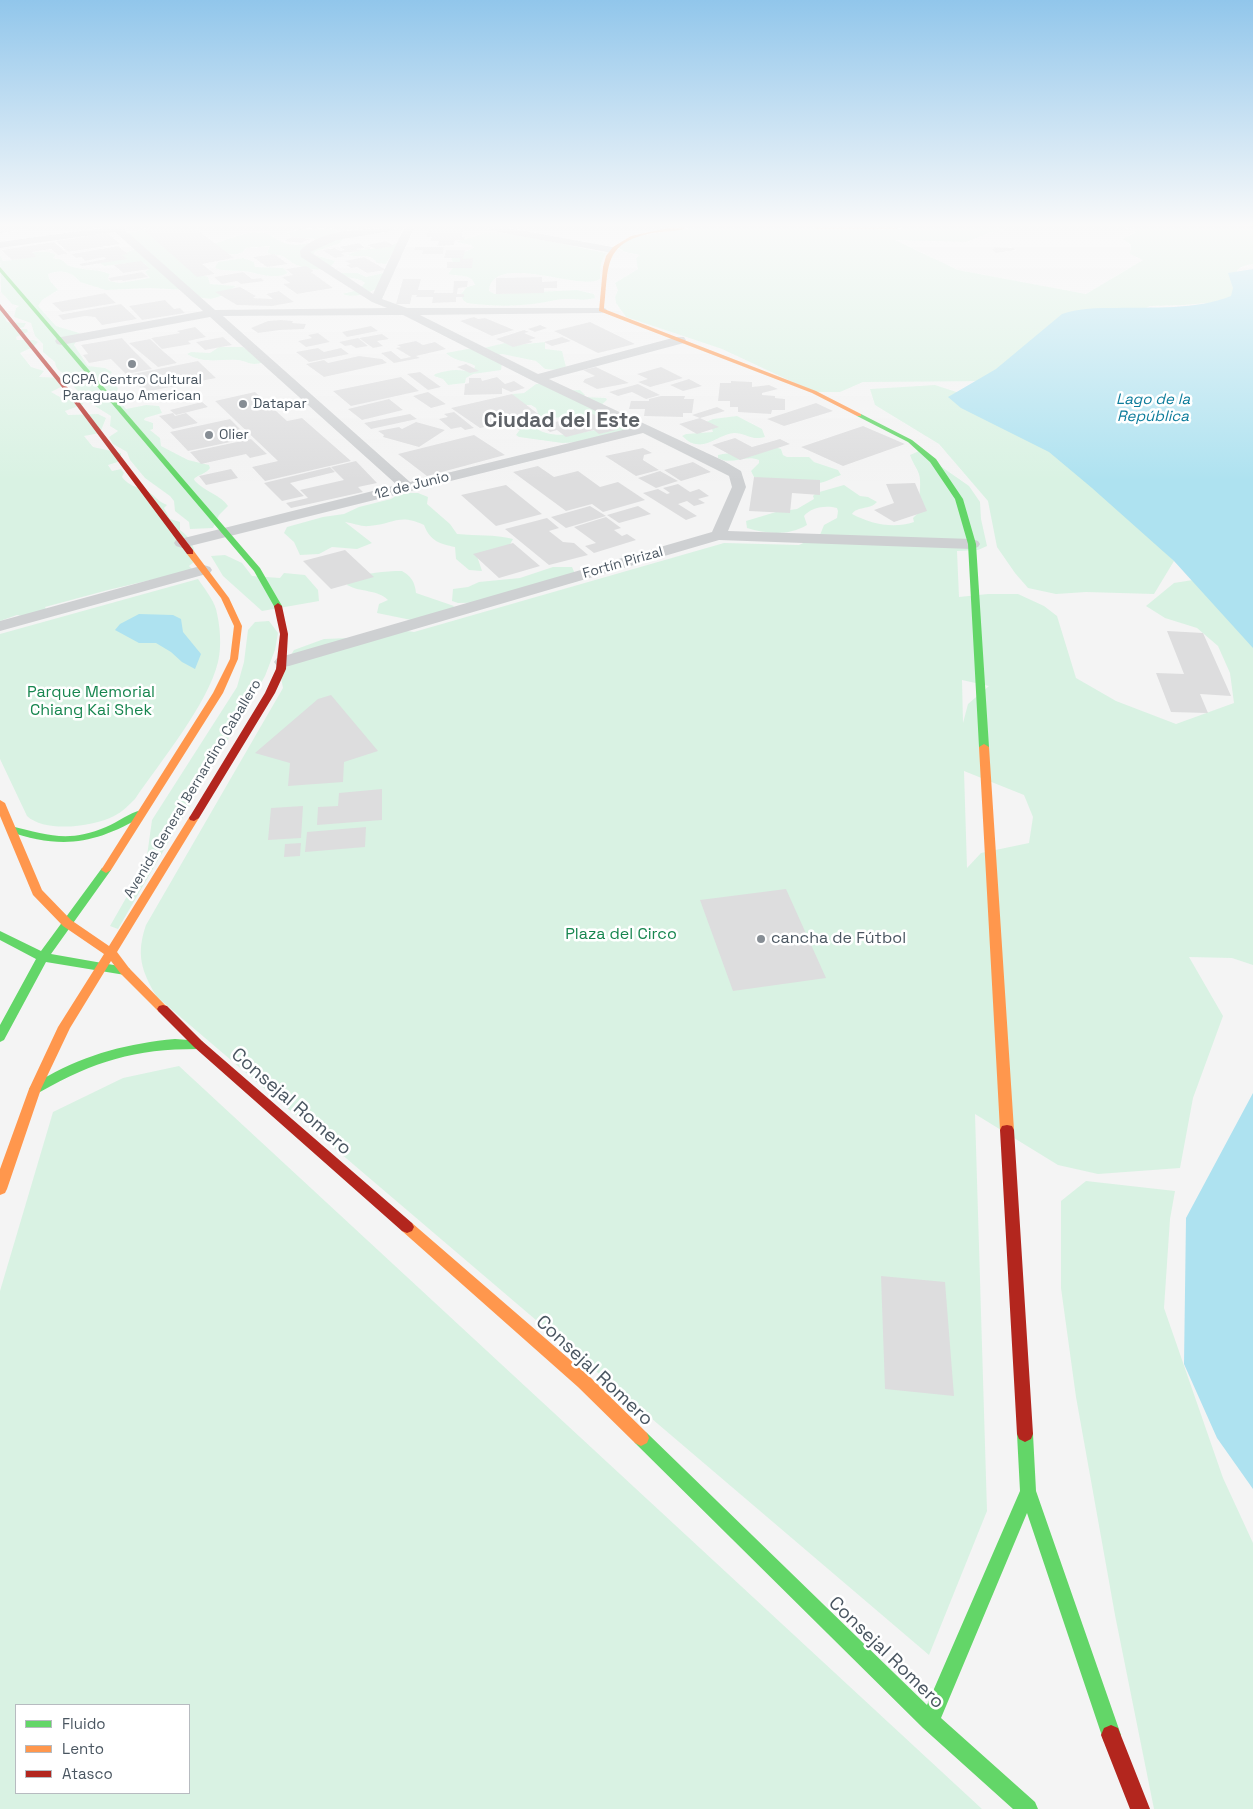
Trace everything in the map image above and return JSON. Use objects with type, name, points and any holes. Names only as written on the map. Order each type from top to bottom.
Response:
[{"type":"street","name":"Avenida General Bernardino Caballero","points":[[0,1037],[43,957],[112,861],[218,693],[234,659],[238,626],[225,598],[75,400],[5,312]]},
{"type":"street","name":"Avenida General Bernardino Caballero","points":[[0,1189],[35,1089],[64,1027],[270,694],[282,662],[282,615],[273,593],[258,570],[37,312]]},
{"type":"street","points":[[61,341],[212,313],[268,312]]},
{"type":"street","points":[[407,312],[537,378],[719,464],[736,474],[740,487],[718,535]]},
{"type":"street","points":[[607,312],[814,392],[910,441],[933,461],[959,499],[972,544],[1028,1491],[1107,1724],[1140,1809]]},
{"type":"street","points":[[212,313],[408,487]]},
{"type":"street","points":[[537,378],[680,340]]},
{"type":"street","name":"12 de Junio","points":[[182,542],[643,429]]},
{"type":"street","name":"Fortín Pirizal","points":[[282,662],[718,535],[972,544]]},
{"type":"street","points":[[0,626],[204,570]]},
{"type":"street","name":"Consejal Romero","points":[[0,803],[37,892],[67,923],[110,952],[125,971],[198,1044],[584,1382],[930,1721],[1028,1809]]},
{"type":"street","points":[[10,830],[27,837],[49,841],[74,840],[124,825],[143,812]]},
{"type":"street","points":[[0,935],[43,957],[125,971]]},
{"type":"street","points":[[35,1089],[85,1061],[114,1050],[162,1043],[198,1044]]},
{"type":"street","points":[[930,1721],[1028,1491]]},
{"type":"green space","points":[[0,312],[2,312],[7,322],[26,323],[24,327],[18,329],[27,329],[28,332],[16,337],[17,340],[34,340],[38,342],[33,347],[20,353],[31,367],[44,371],[39,377],[69,378],[69,383],[51,392],[60,397],[61,400],[75,400],[84,404],[65,411],[68,415],[98,414],[106,418],[100,433],[84,436],[93,447],[121,453],[121,461],[108,465],[112,471],[121,469],[124,473],[122,477],[129,484],[147,491],[167,505],[164,508],[170,519],[180,522],[180,530],[190,540],[196,560],[189,566],[193,570],[45,607],[46,609],[26,617],[17,615],[0,621]]},
{"type":"green space","points":[[15,312],[44,312],[56,326],[79,333],[80,335],[74,345],[88,366],[105,368],[112,372],[108,378],[118,388],[116,396],[126,409],[146,405],[159,406],[162,413],[145,418],[144,420],[153,423],[153,429],[150,430],[160,438],[161,446],[188,460],[209,465],[210,468],[208,470],[194,479],[199,485],[222,499],[228,506],[219,515],[213,528],[190,529],[189,522],[175,511],[174,501],[170,496],[145,478],[130,460],[127,452],[113,444],[109,437],[118,431],[110,426],[111,416],[90,403],[74,387],[76,381],[73,378],[60,372],[55,362],[43,352],[43,344],[35,336],[31,323],[14,317]]},
{"type":"green space","points":[[623,312],[1137,312],[1003,381],[863,382],[840,392],[814,392],[722,349],[626,317]]},
{"type":"green space","points":[[545,342],[545,349],[562,351],[566,367],[557,370],[545,369],[536,361],[502,354],[498,355],[502,363],[501,370],[473,374],[466,378],[465,383],[448,385],[443,379],[434,376],[435,374],[448,371],[474,370],[475,366],[453,358],[446,353],[505,343],[516,345]]},
{"type":"green space","points":[[219,347],[243,347],[264,362],[252,364],[237,360],[205,360],[187,354],[191,352],[210,353]]},
{"type":"green space","points":[[549,383],[560,391],[580,390],[585,395],[583,397],[606,398],[607,400],[601,405],[632,428],[583,442],[562,443],[519,437],[516,435],[521,428],[534,426],[540,431],[556,435],[575,434],[600,429],[597,420],[585,415],[541,419],[536,415],[538,413],[536,408],[531,405],[517,405],[512,394],[524,393],[536,384]]},
{"type":"green space","points":[[935,385],[1033,417],[1174,561],[1154,594],[1086,592],[1056,594],[1028,588],[997,547],[988,501],[939,444],[875,405],[870,389]]},
{"type":"green space","points":[[737,416],[762,429],[765,437],[756,438],[734,433],[708,443],[698,444],[682,436],[713,432],[711,427],[704,423],[713,419]]},
{"type":"green space","points":[[775,447],[781,449],[783,455],[787,457],[809,457],[814,462],[838,470],[841,475],[821,483],[777,481],[754,477],[751,471],[759,463],[759,460],[749,458],[728,461],[718,458],[718,455],[723,454]]},
{"type":"green space","name":"Plaza del Circo","points":[[919,451],[969,486],[980,502],[981,519],[987,546],[978,550],[957,551],[959,597],[988,594],[1018,594],[1044,606],[1057,616],[1076,678],[1116,701],[1176,724],[1234,703],[1230,673],[1218,646],[1197,628],[1165,618],[1146,606],[1174,583],[1199,579],[1253,630],[1253,965],[1232,958],[1189,957],[1223,1016],[1193,1098],[1180,1168],[1098,1174],[1058,1165],[975,1114],[987,1511],[929,1655],[157,997],[147,979],[141,954],[141,945],[146,925],[283,688],[280,672],[294,650],[324,639],[349,638],[393,629],[414,632],[724,543],[799,545],[820,535],[824,525],[837,518],[837,508],[824,507],[807,513],[804,516],[807,525],[793,531],[762,532],[747,528],[746,521],[776,512],[797,509],[814,499],[813,496],[816,493],[844,485],[860,496],[868,497],[877,502],[852,514],[882,524],[898,525],[914,522],[913,518],[919,512],[920,483],[919,474],[910,455]],"holes":[[[962,680],[989,686],[968,704],[963,723]],[[964,771],[1024,795],[1033,817],[1029,843],[981,853],[967,868]]]},
{"type":"green space","points":[[401,493],[418,493],[428,497],[427,504],[450,524],[457,534],[513,539],[508,548],[477,556],[482,571],[469,570],[456,559],[455,547],[436,541],[429,535],[424,525],[408,520],[396,520],[366,526],[345,522],[372,543],[357,549],[332,547],[319,554],[300,555],[294,542],[284,533],[287,527],[323,517],[344,514],[359,507],[391,499]]},
{"type":"green space","points":[[225,555],[242,563],[252,576],[280,578],[284,573],[305,575],[318,590],[319,601],[262,611],[223,576],[211,556]]},
{"type":"green space","points":[[553,567],[572,567],[578,581],[503,602],[458,603],[452,601],[453,589],[468,587],[479,582],[520,578]]},
{"type":"green space","points":[[402,571],[412,580],[416,593],[454,606],[444,619],[426,623],[377,613],[379,604],[388,600],[379,594],[347,585],[350,579],[363,575]]},
{"type":"green space","name":"Parque Memorial Chiang Kai Shek","points":[[198,579],[211,597],[216,609],[220,636],[218,662],[213,678],[194,714],[135,799],[114,816],[82,825],[45,825],[27,816],[0,759],[0,634]]},
{"type":"green space","points":[[269,621],[278,633],[275,650],[265,676],[118,929],[110,926],[146,863],[152,820],[237,687],[244,662],[248,630],[255,622]]},
{"type":"green space","points":[[179,1066],[982,1809],[0,1809],[0,1291],[53,1112],[123,1078]]},
{"type":"green space","points":[[1086,1181],[1175,1191],[1170,1219],[1164,1308],[1223,1478],[1253,1543],[1253,1809],[1154,1809],[1115,1615],[1076,1397],[1061,1288],[1061,1201]]},
{"type":"water","name":"Lago de la República","points":[[1069,312],[1253,312],[1253,648],[1174,561],[1049,452],[961,408],[948,397],[996,369],[1062,314]]},
{"type":"water","points":[[139,614],[173,615],[181,619],[183,632],[201,654],[195,669],[156,643],[139,643],[115,630],[120,624]]},
{"type":"water","points":[[1253,1093],[1253,1489],[1217,1438],[1184,1364],[1186,1218]]},
{"type":"building","points":[[73,312],[130,312],[137,319],[102,325],[95,317],[85,316],[63,320],[58,315]]},
{"type":"building","points":[[135,312],[185,313],[142,320]]},
{"type":"building","points":[[474,317],[478,319],[485,318],[514,330],[492,336],[460,321]]},
{"type":"building","points":[[281,320],[306,324],[304,329],[258,333],[251,328],[268,321]]},
{"type":"building","points":[[590,322],[635,344],[598,353],[554,331]]},
{"type":"building","points":[[540,325],[547,328],[535,332],[528,329]]},
{"type":"building","points":[[371,326],[378,331],[347,337],[342,332]]},
{"type":"building","points":[[195,327],[206,337],[188,341],[191,344],[162,349],[151,338],[180,333],[177,331]]},
{"type":"building","points":[[524,330],[529,332],[524,333],[536,338],[529,340],[533,342],[513,347],[496,339]]},
{"type":"building","points":[[318,333],[330,342],[306,347],[298,341],[312,338],[308,335]]},
{"type":"building","points":[[382,334],[389,339],[377,341],[383,346],[373,348],[359,338]]},
{"type":"building","points":[[223,337],[232,345],[205,350],[196,342]]},
{"type":"building","points":[[562,337],[571,341],[552,346],[544,342]]},
{"type":"building","points":[[122,338],[152,369],[126,374],[111,359],[89,363],[83,355],[88,354],[81,345]]},
{"type":"building","points":[[358,338],[368,346],[356,348],[351,345],[345,346],[339,342]]},
{"type":"building","points":[[150,339],[177,363],[158,367],[129,343]]},
{"type":"building","points":[[416,341],[423,345],[435,342],[446,349],[416,356],[420,358],[394,363],[381,353],[391,351],[401,359],[411,357],[396,348],[401,347],[397,345]]},
{"type":"building","points":[[318,348],[324,352],[341,348],[349,354],[309,362],[296,352]]},
{"type":"building","points":[[359,356],[382,359],[387,363],[324,377],[306,364],[324,360],[328,363]]},
{"type":"building","points":[[198,361],[216,378],[145,392],[128,375]]},
{"type":"building","points":[[466,364],[479,371],[470,373],[457,367]]},
{"type":"building","points":[[596,367],[629,383],[597,389],[583,382],[585,379],[595,376],[583,370]]},
{"type":"building","points":[[661,367],[683,378],[650,387],[638,382],[648,379],[637,374]]},
{"type":"building","points":[[420,372],[441,387],[428,390],[407,374]]},
{"type":"building","points":[[401,377],[419,391],[351,406],[333,391]]},
{"type":"building","points":[[497,377],[505,384],[514,381],[525,388],[511,392],[502,388],[502,394],[464,395],[465,384],[469,383],[469,378],[481,378],[482,381]]},
{"type":"building","points":[[689,379],[702,386],[683,391],[670,385]]},
{"type":"building","points":[[731,381],[752,382],[752,387],[769,385],[778,389],[762,393],[762,395],[785,399],[785,410],[772,410],[771,414],[738,412],[738,407],[730,407],[730,401],[718,401],[720,383],[731,383]]},
{"type":"building","points":[[638,384],[660,395],[646,399],[632,392],[618,396],[609,392]]},
{"type":"building","points":[[255,392],[287,421],[302,418],[351,461],[265,481],[252,467],[278,461],[215,401]]},
{"type":"building","points":[[428,392],[446,404],[431,408],[413,396]]},
{"type":"building","points":[[512,394],[550,423],[593,414],[616,430],[599,434],[594,430],[566,437],[557,430],[550,432],[541,425],[519,430],[508,422],[480,428],[451,408]]},
{"type":"building","points":[[661,396],[685,396],[684,399],[694,399],[692,413],[683,413],[683,417],[644,416],[645,409],[629,409],[631,401],[649,401],[649,399]]},
{"type":"building","points":[[389,399],[403,410],[362,420],[348,409]]},
{"type":"building","points":[[202,402],[208,407],[176,415],[170,410]]},
{"type":"building","points":[[816,403],[833,411],[784,426],[767,419]]},
{"type":"building","points":[[717,407],[725,411],[700,418],[692,415]]},
{"type":"building","points":[[454,412],[474,428],[465,430],[461,427],[451,429],[439,419],[448,417],[444,414]]},
{"type":"building","points":[[173,413],[175,416],[186,413],[198,423],[173,429],[159,416]]},
{"type":"building","points":[[410,414],[417,419],[371,429],[364,423]]},
{"type":"building","points":[[700,418],[719,427],[697,434],[679,424]]},
{"type":"building","name":"Olier","points":[[230,419],[249,438],[188,451],[170,432]]},
{"type":"building","points":[[416,422],[445,430],[419,447],[383,437],[384,435],[378,431],[399,427],[402,429]]},
{"type":"building","points":[[863,426],[905,444],[843,466],[801,447]]},
{"type":"building","points":[[474,435],[505,455],[427,476],[398,454]]},
{"type":"building","points":[[735,438],[752,447],[780,439],[790,444],[740,460],[712,445]]},
{"type":"building","points":[[251,439],[267,454],[250,458],[246,454],[201,464],[190,452]]},
{"type":"building","points":[[643,448],[652,453],[644,455],[643,460],[659,470],[636,476],[605,456]]},
{"type":"building","points":[[356,461],[377,483],[358,487],[363,492],[291,508],[286,503],[308,498],[300,490],[344,480],[331,467]]},
{"type":"building","points":[[693,462],[711,472],[681,481],[664,470]]},
{"type":"building","points":[[538,466],[554,477],[578,471],[600,487],[618,482],[645,500],[603,512],[592,504],[566,511],[513,472]]},
{"type":"building","points":[[330,467],[335,472],[290,483],[304,496],[282,501],[264,483]]},
{"type":"building","points":[[231,469],[238,478],[206,485],[199,476]]},
{"type":"building","points":[[660,471],[678,481],[656,488],[638,478]]},
{"type":"building","points":[[754,477],[820,480],[820,495],[792,493],[790,513],[749,511]]},
{"type":"building","points":[[915,483],[927,511],[894,522],[874,510],[894,503],[886,484]]},
{"type":"building","points":[[678,484],[690,492],[699,489],[709,496],[698,499],[705,503],[694,506],[687,501],[678,504],[697,516],[686,520],[643,493],[658,489],[667,494],[670,493],[663,488]]},
{"type":"building","points":[[506,485],[542,514],[496,526],[461,495]]},
{"type":"building","points":[[590,506],[606,516],[566,528],[551,517]]},
{"type":"building","points":[[638,506],[651,514],[619,523],[607,515]]},
{"type":"building","points":[[606,517],[621,528],[614,530],[622,536],[627,534],[636,540],[594,553],[585,546],[596,543],[574,527]]},
{"type":"building","points":[[547,518],[559,528],[549,531],[563,542],[574,543],[588,555],[549,565],[505,529]]},
{"type":"building","points":[[513,543],[540,566],[499,578],[473,554]]},
{"type":"building","points":[[345,550],[374,577],[331,589],[303,561]]},
{"type":"building","points":[[1167,631],[1203,633],[1231,696],[1200,694],[1208,713],[1171,712],[1156,673],[1184,674]]},
{"type":"building","points":[[331,695],[378,751],[344,762],[343,782],[288,786],[290,763],[255,753],[318,699]]},
{"type":"building","points":[[382,789],[382,820],[317,825],[318,807],[338,806],[339,793]]},
{"type":"building","points":[[303,806],[301,838],[268,840],[271,808]]},
{"type":"building","points":[[366,827],[365,847],[305,852],[307,832]]},
{"type":"building","points":[[301,843],[300,856],[284,857],[285,844]]},
{"type":"building","name":"cancha de Fútbol","points":[[786,889],[826,978],[733,991],[700,900]]},
{"type":"building","points":[[881,1276],[945,1282],[954,1396],[885,1389]]},
{"type":"traffic: fast","points":[[37,312],[257,570],[278,606]]},
{"type":"traffic: fast","points":[[859,415],[910,441],[933,461],[959,499],[972,544],[984,747]]},
{"type":"traffic: fast","points":[[11,829],[46,839],[78,839],[109,830],[141,813]]},
{"type":"traffic: fast","points":[[0,1037],[43,957],[106,870]]},
{"type":"traffic: fast","points":[[0,935],[43,957],[125,971]]},
{"type":"traffic: fast","points":[[35,1089],[75,1068],[113,1053],[153,1046],[198,1044]]},
{"type":"traffic: fast","points":[[1025,1434],[1028,1491],[1111,1735]]},
{"type":"traffic: fast","points":[[641,1438],[930,1721],[1028,1809]]},
{"type":"traffic: fast","points":[[930,1721],[1028,1491]]},
{"type":"traffic: slow","points":[[607,312],[814,392],[859,415]]},
{"type":"traffic: slow","points":[[106,870],[218,693],[234,659],[238,626],[225,598],[190,552]]},
{"type":"traffic: slow","points":[[984,747],[1007,1130]]},
{"type":"traffic: slow","points":[[0,803],[37,892],[67,923],[111,953],[125,971],[163,1009]]},
{"type":"traffic: slow","points":[[0,1189],[35,1089],[64,1027],[194,818]]},
{"type":"traffic: slow","points":[[407,1227],[584,1382],[641,1438]]},
{"type":"traffic: jam","points":[[5,312],[75,400],[190,552]]},
{"type":"traffic: jam","points":[[194,818],[270,693],[281,669],[284,634],[278,606]]},
{"type":"traffic: jam","points":[[163,1009],[198,1044],[407,1227]]},
{"type":"traffic: jam","points":[[1007,1130],[1025,1434]]},
{"type":"traffic: jam","points":[[1111,1735],[1140,1809]]},
{"type":"place","name":"CCPA Centro Cultural Paraguayo American","points":[[132,364]]},
{"type":"place","name":"Datapar","points":[[243,404]]},
{"type":"place","name":"Olier","points":[[209,435]]},
{"type":"place","name":"cancha de Fútbol","points":[[761,939]]},
{"type":"district","name":"Ciudad del Este","points":[[562,421]]}]
